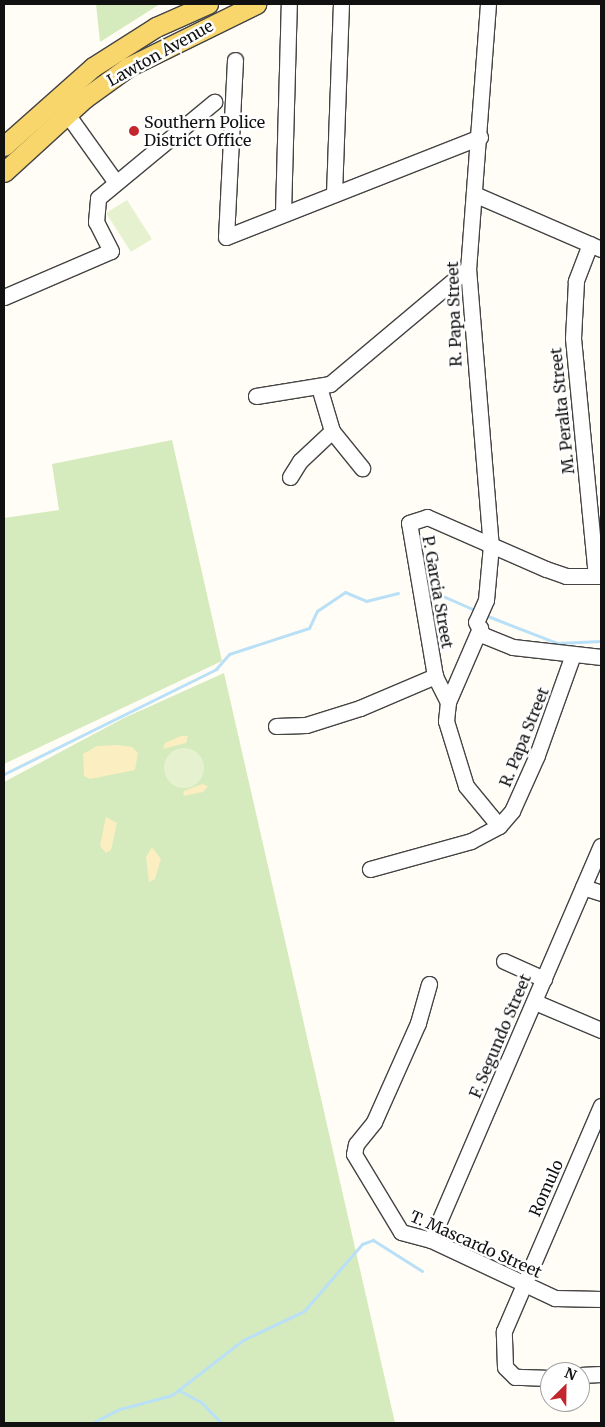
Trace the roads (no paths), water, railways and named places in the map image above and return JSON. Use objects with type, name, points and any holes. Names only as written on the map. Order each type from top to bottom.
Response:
[{"type":"main road","name":"Lawton Avenue","points":[[4,146],[93,67],[156,27],[208,4]]},
{"type":"main road","name":"Lawton Avenue","points":[[4,172],[67,114],[128,67],[256,4]]},
{"type":"street","points":[[283,213],[289,4]]},
{"type":"street","points":[[334,194],[341,4]]},
{"type":"street","name":"R. Papa Street","points":[[448,702],[486,600],[491,545],[468,268],[480,136],[488,4]]},
{"type":"street","points":[[235,60],[226,237],[480,136]]},
{"type":"street","points":[[4,297],[111,251],[96,222],[94,207],[116,181],[214,102]]},
{"type":"street","points":[[67,114],[116,181]]},
{"type":"street","points":[[474,194],[596,247]]},
{"type":"street","name":"M. Peralta Street","points":[[596,247],[576,281],[573,338],[599,576]]},
{"type":"street","points":[[256,396],[330,384],[468,268]]},
{"type":"street","points":[[319,387],[332,431],[362,468]]},
{"type":"street","points":[[290,477],[300,461],[332,431]]},
{"type":"street","name":"P. Garcia Street","points":[[499,826],[466,786],[446,721],[448,702],[435,676],[409,523],[427,516],[566,576],[599,576]]},
{"type":"street","points":[[478,625],[483,635],[513,647],[600,661]]},
{"type":"street","name":"R. Papa Street","points":[[499,826],[512,811],[536,755],[572,657]]},
{"type":"street","points":[[276,726],[306,725],[360,708],[435,676]]},
{"type":"street","points":[[370,869],[471,841],[499,826]]},
{"type":"street","name":"F. Segundo Street","points":[[431,1240],[601,846]]},
{"type":"street","points":[[583,887],[601,893]]},
{"type":"street","points":[[504,961],[544,979]]},
{"type":"street","name":"T. Mascardo Street","points":[[429,984],[418,1023],[374,1122],[356,1144],[354,1154],[396,1227],[431,1240],[555,1298],[601,1299]]},
{"type":"street","points":[[535,1002],[601,1030]]},
{"type":"street","name":"Romulo","points":[[540,1378],[515,1377],[504,1367],[504,1331],[601,1106]]},
{"type":"waterway","points":[[429,590],[477,611]]},
{"type":"waterway","points":[[4,774],[216,669],[229,654],[309,628],[317,611],[345,592],[366,601],[398,593]]},
{"type":"waterway","points":[[485,615],[557,643],[601,641]]},
{"type":"waterway","points":[[92,1423],[120,1409],[172,1395],[243,1340],[304,1311],[362,1244],[373,1240],[422,1271]]},
{"type":"waterway","points":[[180,1391],[201,1402],[221,1423]]},
{"type":"place","name":"Southern Police District Office","points":[[134,131]]}]
